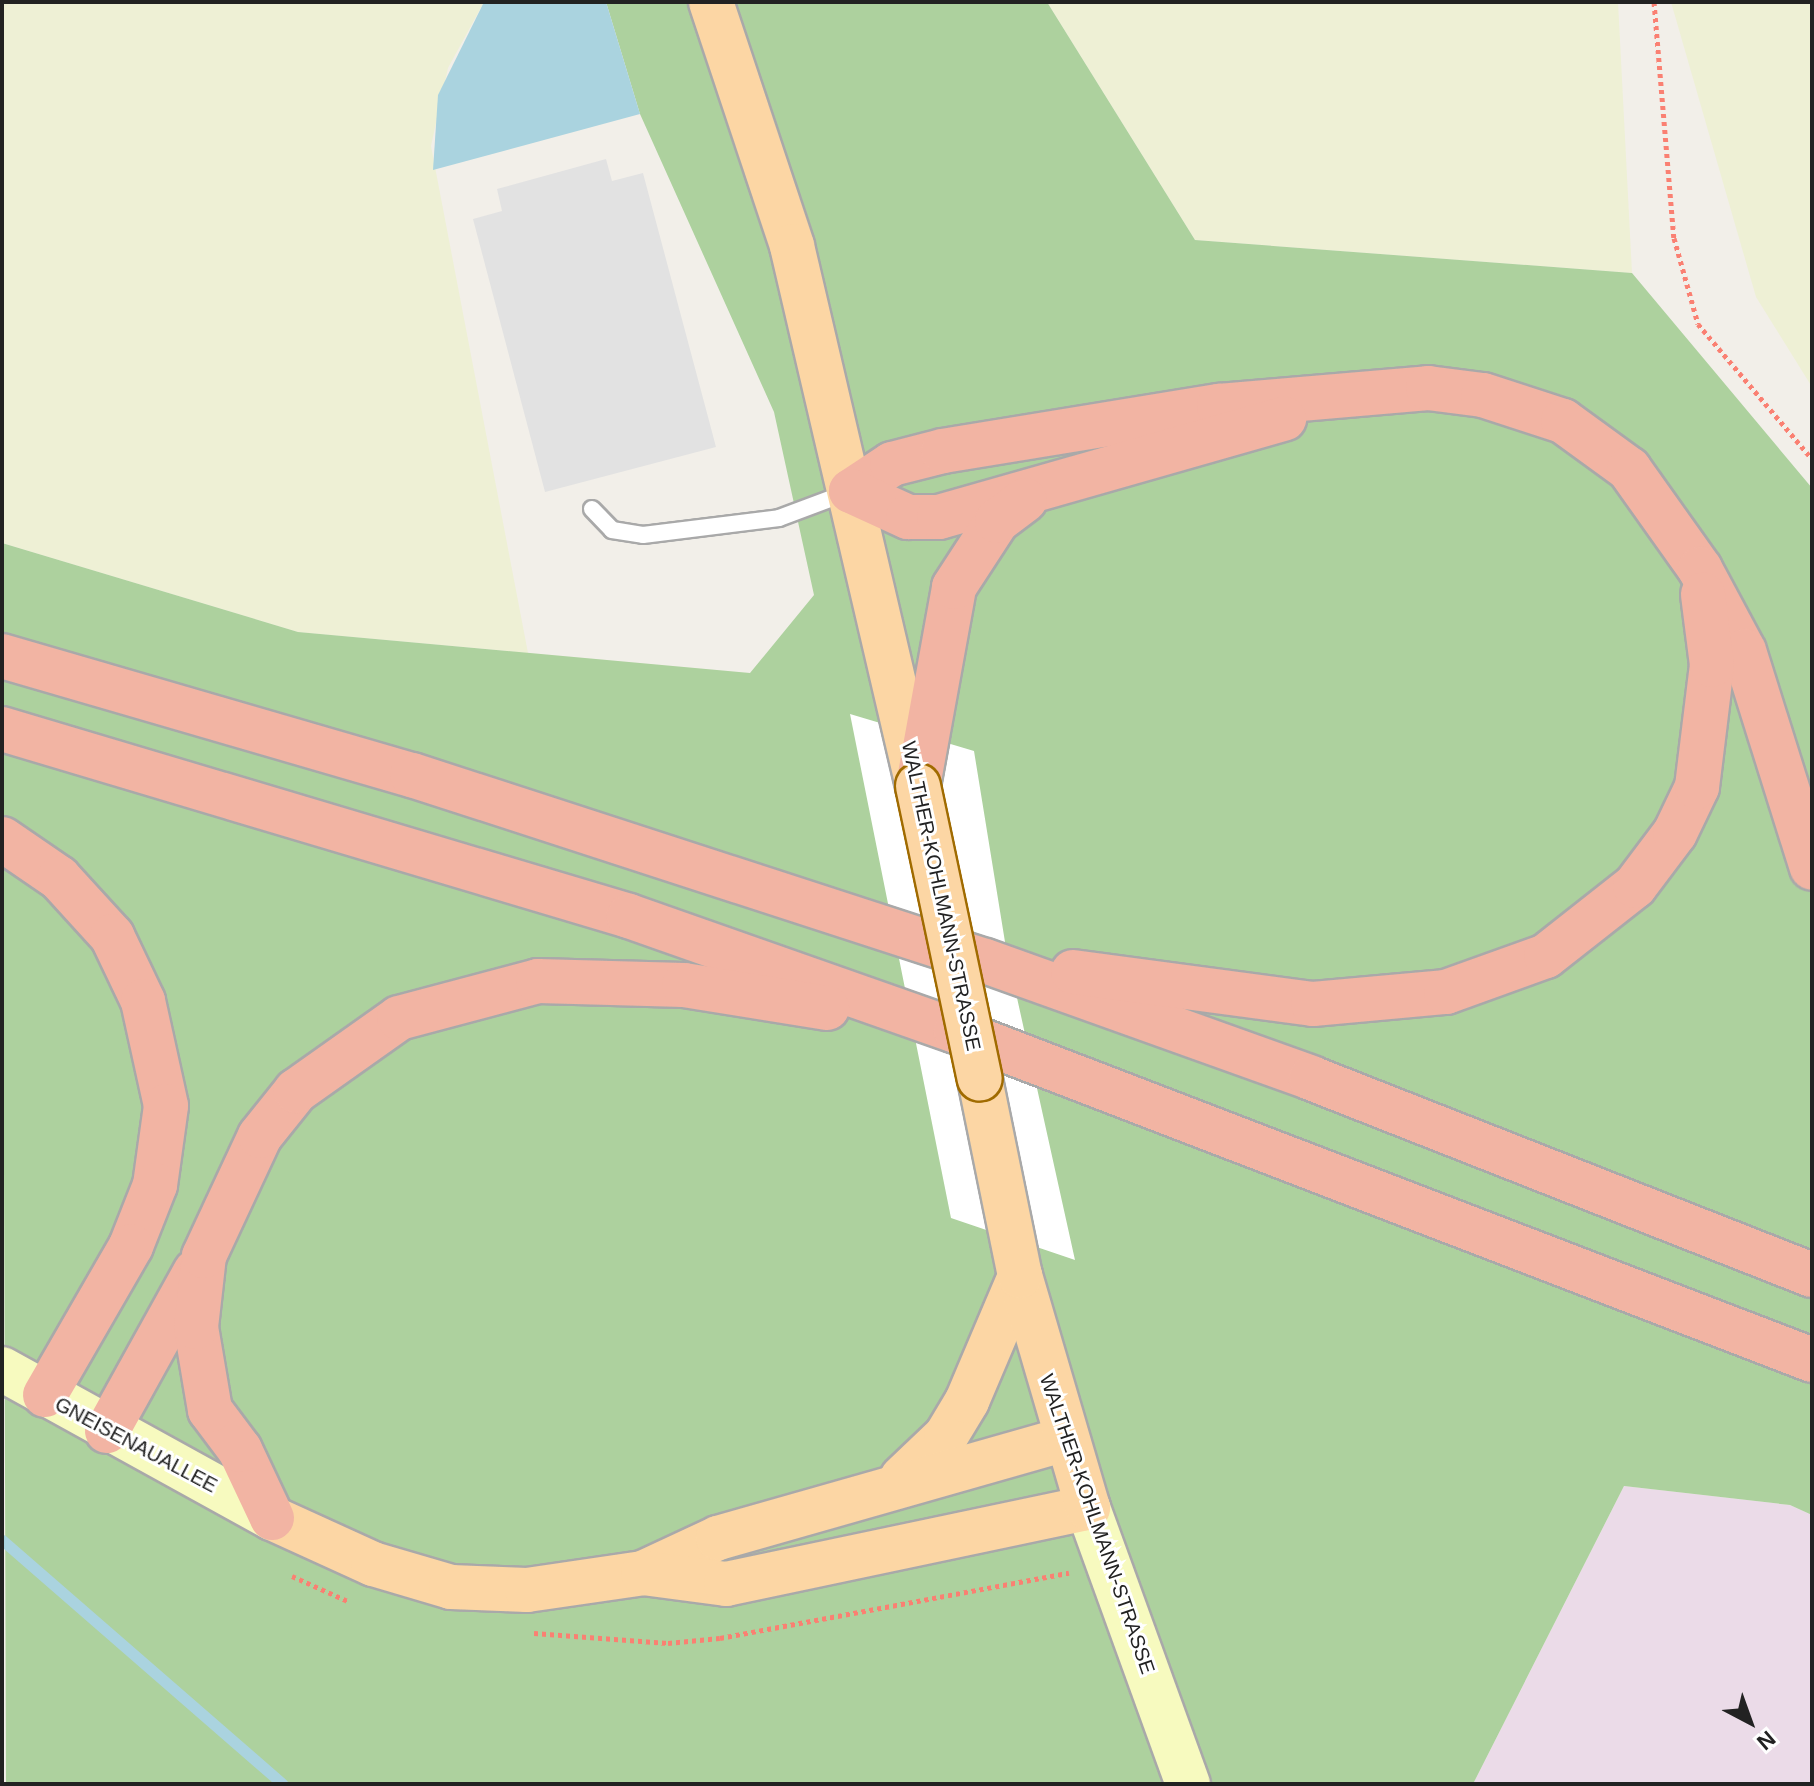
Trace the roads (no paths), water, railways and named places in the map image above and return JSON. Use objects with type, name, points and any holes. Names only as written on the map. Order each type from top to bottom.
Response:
[{"type":"highway","points":[[851,491],[908,517],[939,517],[1030,496],[1374,392]]},
{"type":"highway","points":[[851,491],[892,464],[943,451],[1219,406],[1374,392],[1483,395],[1563,421],[1629,469],[1700,569],[1744,651],[1812,868]]},
{"type":"highway","points":[[918,786],[917,734],[954,587],[997,521],[1030,496]]},
{"type":"highway","points":[[985,961],[1313,1004],[1446,992],[1546,956],[1635,886],[1675,833],[1697,787],[1712,665],[1700,569]]},
{"type":"highway","points":[[2,656],[412,775],[985,961],[1311,1078],[1812,1275]]},
{"type":"highway","points":[[2,729],[629,916],[956,1031],[1812,1360]]},
{"type":"highway","points":[[2,839],[59,878],[112,936],[143,1001],[166,1106],[155,1185],[131,1246],[45,1395]]},
{"type":"highway","points":[[107,1431],[204,1256],[260,1136],[296,1091],[399,1018],[468,996],[538,981],[684,985],[956,1031]]},
{"type":"highway","points":[[204,1256],[198,1369],[210,1410],[240,1450],[272,1518]]},
{"type":"main road","name":"WALTHER-KOHLMANN-STRASSE","points":[[711,2],[792,246],[851,491],[917,734]]},
{"type":"main road","name":"WALTHER-KOHLMANN-STRASSE","points":[[918,786],[1016,1258],[1088,1508],[1188,1784]]},
{"type":"main road","points":[[897,1482],[946,1436],[967,1401],[1016,1258]]},
{"type":"main road","name":"GNEISENAUALLEE","points":[[2,1369],[107,1431],[272,1518]]},
{"type":"main road","points":[[643,1573],[718,1538],[897,1482],[1066,1439]]},
{"type":"main road","points":[[272,1518],[373,1564],[451,1587],[527,1590],[643,1573],[726,1584],[1088,1508]]},
{"type":"lane","points":[[592,509],[612,530],[643,535],[779,518],[851,491]]},
{"type":"water","points":[[484,2],[606,2],[640,114],[433,170],[438,95]]},
{"type":"waterway","points":[[2,1540],[283,1784]]}]
